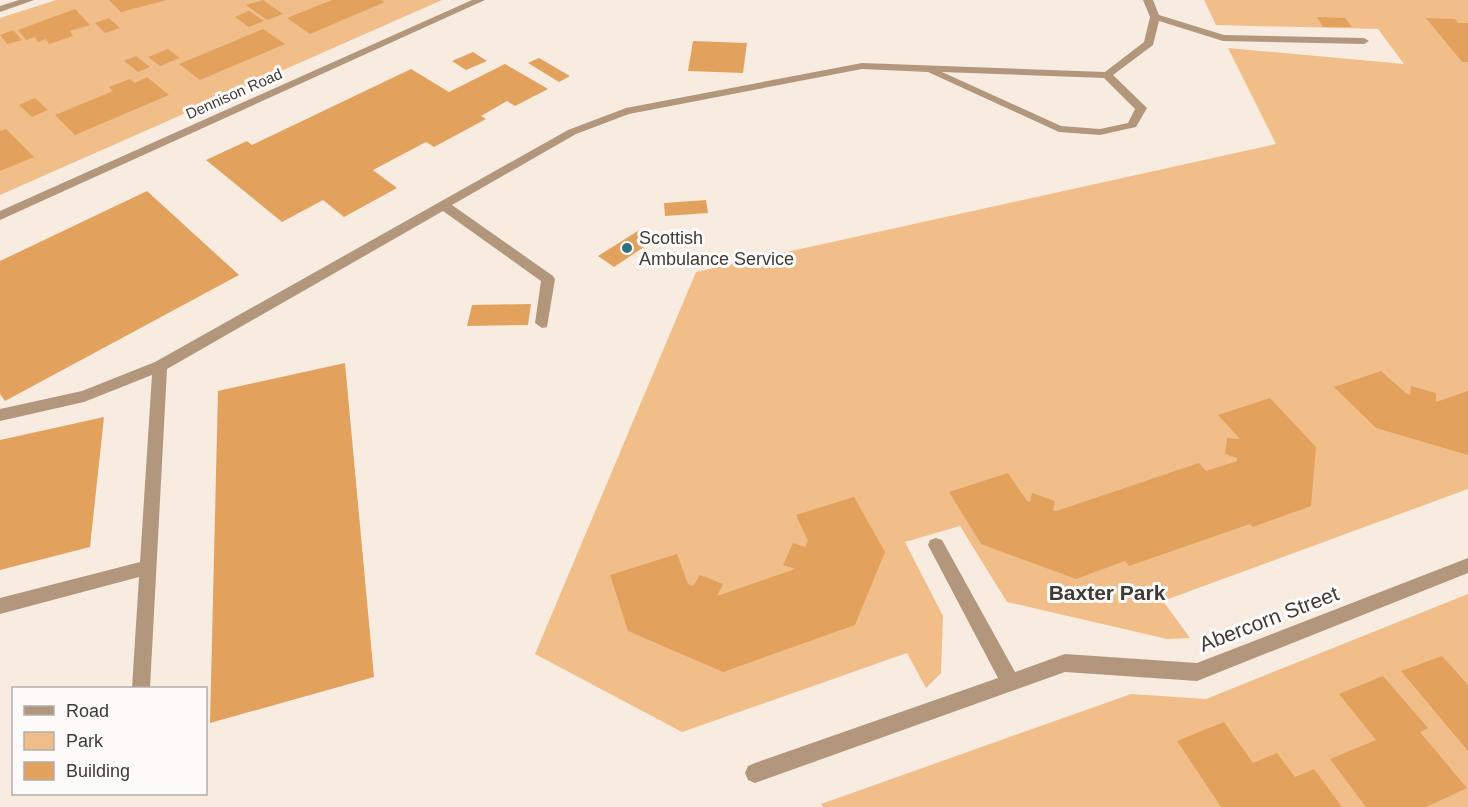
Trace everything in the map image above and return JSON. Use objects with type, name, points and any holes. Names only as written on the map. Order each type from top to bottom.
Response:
[{"type":"street","points":[[0,9],[29,0]]},
{"type":"street","name":"Dennison Road","points":[[0,216],[480,0]]},
{"type":"street","points":[[0,415],[84,396],[160,366],[572,132],[626,111],[862,66],[1107,75],[1149,43],[1155,17],[1148,0]]},
{"type":"street","points":[[1155,17],[1223,38],[1364,41]]},
{"type":"street","points":[[925,68],[1059,129],[1100,132],[1132,125],[1141,108],[1107,75]]},
{"type":"street","points":[[444,205],[548,279],[542,323]]},
{"type":"street","points":[[141,687],[160,366]]},
{"type":"street","points":[[936,545],[1010,681]]},
{"type":"street","name":"Abercorn Street","points":[[754,773],[1065,663],[1197,672],[1468,565]]},
{"type":"street","points":[[0,606],[148,567]]},
{"type":"green space","points":[[56,0],[442,0],[0,195],[0,18]]},
{"type":"green space","points":[[1204,0],[1468,0],[1468,489],[1163,601],[1190,638],[1167,639],[1007,602],[960,526],[905,542],[943,616],[941,673],[926,688],[907,653],[682,732],[535,654],[696,272],[1276,144],[1228,48],[1404,64],[1378,29],[1216,25]]},
{"type":"green space","points":[[1468,594],[1468,807],[823,807],[821,804],[1131,694],[1206,699]]},
{"type":"building","points":[[109,0],[167,0],[121,12]]},
{"type":"building","points":[[263,0],[283,14],[267,20],[246,5]]},
{"type":"building","points":[[332,0],[381,0],[385,2],[310,34],[287,18]]},
{"type":"building","points":[[75,9],[90,25],[70,31],[73,36],[49,44],[46,39],[38,42],[35,37],[26,40],[18,30]]},
{"type":"building","points":[[249,11],[264,21],[249,27],[235,17]]},
{"type":"building","points":[[1317,17],[1345,18],[1352,27],[1323,27]]},
{"type":"building","points":[[109,18],[120,28],[105,33],[95,23]]},
{"type":"building","points":[[1426,18],[1455,19],[1458,23],[1468,23],[1468,62],[1462,62]]},
{"type":"building","points":[[263,29],[285,44],[200,80],[179,64]]},
{"type":"building","points":[[13,30],[22,40],[7,44],[0,35]]},
{"type":"building","points":[[693,41],[747,43],[743,73],[688,71]]},
{"type":"building","points":[[168,49],[180,58],[160,66],[148,57]]},
{"type":"building","points":[[473,52],[487,61],[466,70],[452,61]]},
{"type":"building","points":[[136,56],[150,67],[138,72],[124,61]]},
{"type":"building","points":[[539,58],[570,76],[559,82],[528,63]]},
{"type":"building","points":[[505,64],[548,89],[515,106],[507,101],[481,116],[486,119],[434,147],[426,142],[373,170],[397,188],[344,217],[323,200],[282,222],[206,160],[247,141],[252,145],[411,69],[449,92]]},
{"type":"building","points":[[147,77],[169,95],[75,135],[55,115],[113,91],[109,87],[130,79],[135,83]]},
{"type":"building","points":[[35,98],[48,110],[32,117],[19,105]]},
{"type":"building","points":[[6,129],[34,157],[0,171],[0,131]]},
{"type":"building","points":[[147,191],[239,275],[5,401],[0,394],[0,261]]},
{"type":"building","points":[[706,200],[708,213],[665,216],[664,203]]},
{"type":"building","name":"Scottish Ambulance Service","points":[[641,229],[656,239],[614,267],[598,256]]},
{"type":"building","points":[[531,304],[528,325],[467,326],[472,305]]},
{"type":"building","points":[[345,363],[374,677],[210,723],[218,391]]},
{"type":"building","points":[[1381,371],[1410,395],[1411,386],[1436,393],[1436,402],[1468,391],[1468,455],[1376,428],[1334,387]]},
{"type":"building","points":[[1270,398],[1316,447],[1311,506],[1253,527],[1250,524],[1129,566],[1125,561],[1076,579],[981,544],[949,492],[1008,473],[1027,501],[1030,502],[1032,493],[1055,501],[1053,510],[1056,511],[1199,463],[1206,471],[1237,461],[1237,458],[1225,454],[1227,438],[1240,439],[1218,415]]},
{"type":"building","points":[[104,417],[90,547],[0,570],[0,440]]},
{"type":"building","points":[[854,497],[885,552],[855,625],[723,672],[628,631],[610,575],[677,554],[688,584],[693,586],[700,575],[723,584],[717,596],[795,569],[783,565],[793,543],[805,547],[808,541],[796,515]]},
{"type":"building","points":[[1442,656],[1468,685],[1468,751],[1401,671]]},
{"type":"building","points":[[1383,676],[1428,728],[1420,732],[1467,788],[1426,807],[1366,807],[1330,759],[1376,740],[1339,694]]},
{"type":"building","points":[[1224,722],[1253,763],[1277,753],[1295,777],[1314,769],[1342,807],[1221,807],[1177,741]]},
{"type":"place","name":"Scottish Ambulance Service","points":[[627,248]]},
{"type":"district","name":"Baxter Park","points":[[1107,593]]}]
